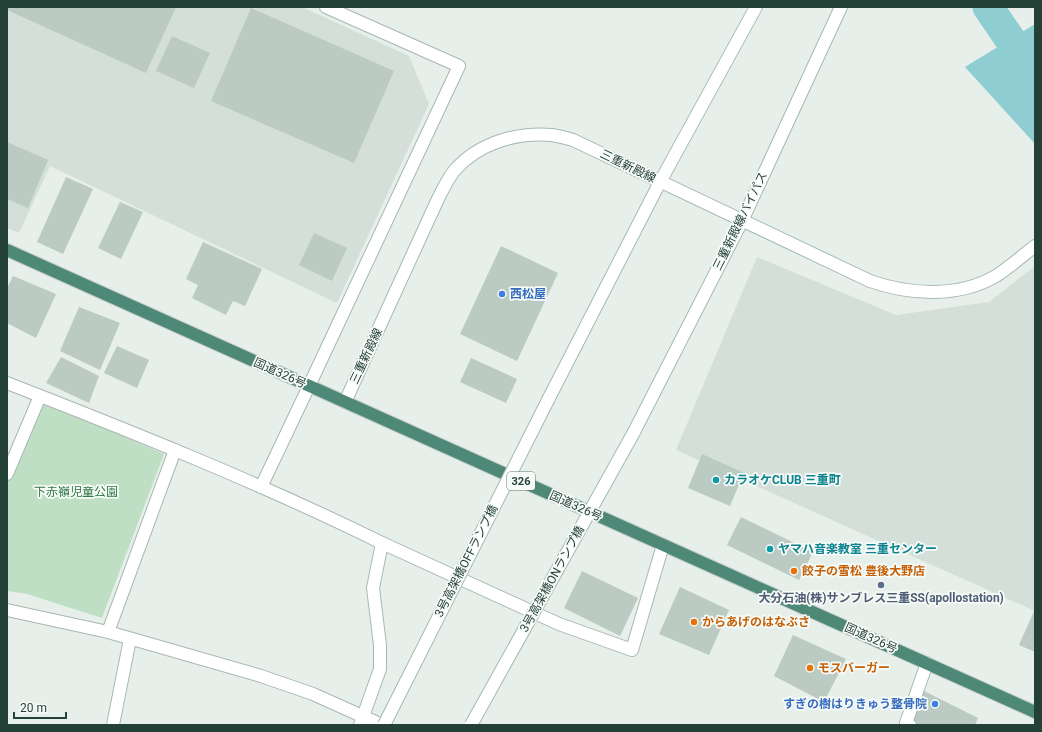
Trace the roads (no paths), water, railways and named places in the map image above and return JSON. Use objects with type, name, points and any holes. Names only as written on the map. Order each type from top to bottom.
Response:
[{"type":"highway","name":"国道326号","points":[[7,250],[1035,712]]},
{"type":"main road","points":[[261,487],[459,66],[326,7]]},
{"type":"main road","points":[[660,182],[756,7]]},
{"type":"main road","name":"三重新殿線バイパス","points":[[634,432],[742,221],[841,7]]},
{"type":"main road","name":"三重新殿線","points":[[345,402],[444,186],[454,171],[479,149],[496,142],[523,135],[553,135],[573,140],[870,281],[895,288],[937,292],[976,286],[1007,269],[1035,246]]},
{"type":"main road","name":"3号高架橋OFFランプ橋","points":[[383,725],[660,182]]},
{"type":"main road","points":[[7,383],[175,450],[315,510],[382,543],[559,624],[632,650],[663,545]]},
{"type":"main road","points":[[7,474],[40,396]]},
{"type":"main road","name":"3号高架橋ONランプ橋","points":[[471,725],[634,432]]},
{"type":"main road","points":[[108,632],[175,450]]},
{"type":"main road","points":[[362,721],[380,669],[380,645],[373,588],[382,543]]},
{"type":"main road","points":[[7,610],[108,632],[261,676],[314,694],[362,721],[383,725]]},
{"type":"main road","points":[[113,725],[130,639]]},
{"type":"main road","points":[[910,725],[906,722],[926,663]]},
{"type":"water","points":[[1035,24],[1035,144],[965,67]]},
{"type":"waterway","points":[[988,7],[1035,76]]},
{"type":"place","name":"西松屋","points":[[502,294]]},
{"type":"place","name":"カラオケCLUB 三重町","points":[[716,480]]},
{"type":"place","name":"ヤマハ音楽教室 三重センター","points":[[770,549]]},
{"type":"place","name":"餃子の雪松 豊後大野店","points":[[794,571]]},
{"type":"place","name":"大分石油(株)サンブレス三重SS(apollostation)","points":[[881,585]]},
{"type":"place","name":"からあげのはなぶさ","points":[[694,622]]},
{"type":"place","name":"モスバーガー","points":[[810,668]]},
{"type":"place","name":"すぎの樹はりきゅう整骨院","points":[[935,704]]},
{"type":"park label","name":"下赤嶺児童公園","points":[[76,492]]}]
